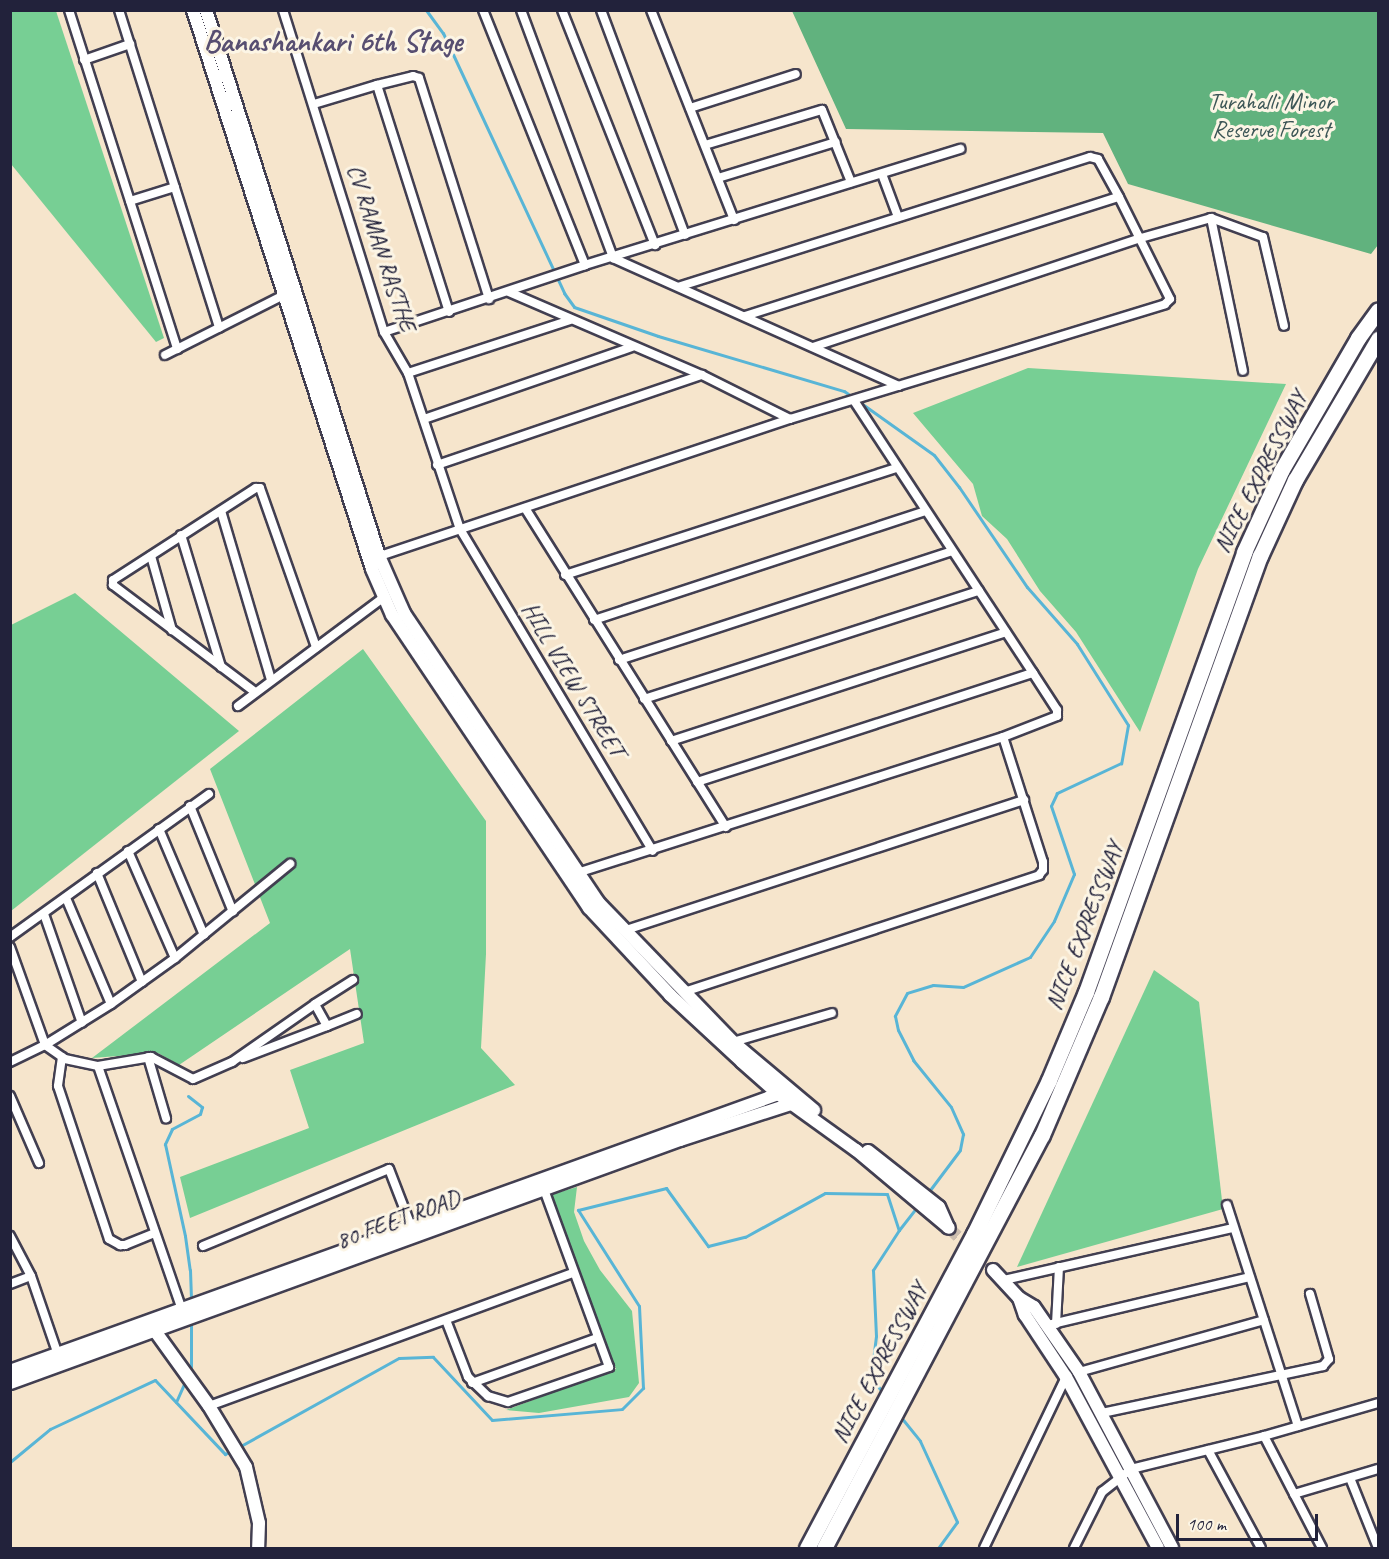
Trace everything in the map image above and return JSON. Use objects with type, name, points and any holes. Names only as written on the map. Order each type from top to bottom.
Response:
[{"type":"highway","name":"NICE EXPRESSWAY","points":[[807,1548],[975,1234],[1049,1080],[1094,970],[1244,552],[1281,471],[1358,338],[1378,310]]},
{"type":"highway","name":"NICE EXPRESSWAY","points":[[824,1548],[1042,1135],[1089,1026],[1260,556],[1295,480],[1378,339]]},
{"type":"main road","points":[[193,10],[289,292],[374,558],[383,598],[572,876],[783,1092]]},
{"type":"main road","points":[[206,10],[289,292]]},
{"type":"main road","points":[[374,558],[409,622],[572,876],[589,908],[670,995],[783,1092],[915,1193],[935,1212]]},
{"type":"main road","name":"80 FEET ROAD","points":[[10,1383],[59,1360],[411,1226],[783,1092]]},
{"type":"main road","name":"80 FEET ROAD","points":[[10,1371],[59,1360],[155,1331],[184,1314],[796,1102]]},
{"type":"main road","points":[[993,1270],[1019,1298],[1034,1307],[1052,1324],[1172,1548]]},
{"type":"main road","points":[[1019,1298],[1024,1315],[1066,1377],[1158,1548]]},
{"type":"main road","points":[[155,1331],[209,1406],[239,1453],[251,1479],[259,1523],[258,1548]]},
{"type":"street","points":[[69,10],[177,349]]},
{"type":"street","points":[[119,10],[219,328]]},
{"type":"street","name":"CV RAMAN RASTHE","points":[[283,10],[384,332],[408,373],[460,528]]},
{"type":"street","points":[[483,10],[585,265]]},
{"type":"street","points":[[521,10],[613,258],[680,286],[899,386]]},
{"type":"street","points":[[562,10],[655,245]]},
{"type":"street","points":[[601,10],[684,235]]},
{"type":"street","points":[[651,10],[734,220]]},
{"type":"street","points":[[84,60],[130,44]]},
{"type":"street","points":[[690,108],[796,74]]},
{"type":"street","points":[[314,104],[413,76],[420,79],[489,299]]},
{"type":"street","points":[[377,85],[449,312]]},
{"type":"street","points":[[705,145],[822,110],[851,182]]},
{"type":"street","points":[[718,178],[836,142]]},
{"type":"street","points":[[384,332],[489,299],[585,265],[960,149]]},
{"type":"street","points":[[374,558],[790,419],[1168,303],[1170,296],[1098,159],[1090,157],[680,286]]},
{"type":"street","points":[[882,174],[898,217]]},
{"type":"street","points":[[130,201],[175,187]]},
{"type":"street","points":[[745,316],[1119,197]]},
{"type":"street","points":[[1211,218],[1243,371]]},
{"type":"street","points":[[813,347],[1141,238],[1211,218],[1263,237],[1284,326]]},
{"type":"street","points":[[165,355],[289,292]]},
{"type":"street","points":[[508,292],[702,375],[790,419]]},
{"type":"street","points":[[408,373],[570,320]]},
{"type":"street","points":[[424,419],[632,347]]},
{"type":"street","points":[[437,465],[702,375]]},
{"type":"street","points":[[572,876],[1003,737],[1057,716],[1057,710],[854,401]]},
{"type":"street","points":[[565,575],[897,468]]},
{"type":"street","points":[[255,693],[112,584],[113,580],[255,488],[261,489],[316,647]]},
{"type":"street","points":[[525,508],[565,575],[726,827]]},
{"type":"street","points":[[221,511],[271,680]]},
{"type":"street","points":[[594,620],[926,512]]},
{"type":"street","name":"HILL VIEW STREET","points":[[460,528],[653,851]]},
{"type":"street","points":[[181,535],[221,668]]},
{"type":"street","points":[[619,660],[952,551]]},
{"type":"street","points":[[151,556],[172,631]]},
{"type":"street","points":[[644,699],[979,591]]},
{"type":"street","points":[[238,706],[383,598]]},
{"type":"street","points":[[671,741],[1006,632]]},
{"type":"street","points":[[697,782],[1033,673]]},
{"type":"street","points":[[684,992],[1039,875],[1043,870],[1042,862],[1003,737]]},
{"type":"street","points":[[10,937],[209,794]]},
{"type":"street","points":[[626,930],[1024,800]]},
{"type":"street","points":[[190,806],[233,912]]},
{"type":"street","points":[[159,829],[204,935]]},
{"type":"street","points":[[128,851],[176,957]]},
{"type":"street","points":[[10,1062],[45,1045],[111,1004],[176,957],[290,864]]},
{"type":"street","points":[[97,873],[142,982]]},
{"type":"street","points":[[66,898],[111,1004]]},
{"type":"street","points":[[44,914],[82,1023]]},
{"type":"street","points":[[10,947],[45,1045],[62,1057],[98,1066],[148,1057],[193,1079],[357,1014]]},
{"type":"street","points":[[232,1062],[353,980]]},
{"type":"street","points":[[315,1004],[327,1026]]},
{"type":"street","points":[[733,1042],[832,1013]]},
{"type":"street","points":[[62,1057],[58,1086],[109,1239],[125,1245],[154,1233]]},
{"type":"street","points":[[148,1057],[166,1118]]},
{"type":"street","points":[[98,1066],[154,1233],[184,1314]]},
{"type":"street","points":[[10,1096],[39,1163]]},
{"type":"street","points":[[203,1246],[389,1169],[411,1226]]},
{"type":"street","points":[[446,1320],[472,1383],[484,1395],[508,1402],[609,1367],[544,1189]]},
{"type":"street","points":[[1227,1205],[1232,1228],[1298,1426]]},
{"type":"street","points":[[1004,1281],[1232,1228]]},
{"type":"street","points":[[10,1236],[31,1276],[59,1360]]},
{"type":"street","points":[[1059,1267],[1052,1324],[1249,1277]]},
{"type":"street","points":[[209,1406],[573,1273]]},
{"type":"street","points":[[10,1284],[31,1276]]},
{"type":"street","points":[[1101,1413],[1281,1377],[1323,1366],[1329,1359],[1310,1294]]},
{"type":"street","points":[[1079,1371],[1264,1320]]},
{"type":"street","points":[[472,1383],[597,1338]]},
{"type":"street","points":[[984,1548],[1066,1377]]},
{"type":"street","points":[[1074,1548],[1102,1492],[1131,1469],[1264,1436],[1378,1403]]},
{"type":"street","points":[[1264,1436],[1322,1548]]},
{"type":"street","points":[[1208,1450],[1261,1548]]},
{"type":"street","points":[[1294,1494],[1378,1469]]},
{"type":"street","points":[[1350,1478],[1378,1548]]},
{"type":"green space","points":[[10,11],[56,11],[164,338],[156,342],[11,164]]},
{"type":"green space","name":"Turahalli Minor Reserve Forest","points":[[792,11],[1378,11],[1378,245],[1371,254],[1128,184],[1103,133],[846,129]]},
{"type":"green space","points":[[1028,368],[1286,384],[1198,569],[1140,732],[1076,632],[1040,591],[1007,539],[982,516],[973,484],[913,413]]},
{"type":"green space","points":[[75,593],[239,731],[11,911],[11,625]]},
{"type":"green space","points":[[363,649],[486,821],[486,954],[481,1048],[515,1085],[190,1218],[180,1177],[309,1128],[290,1070],[364,1043],[350,949],[179,1065],[158,1053],[92,1058],[270,923],[210,769]]},
{"type":"green space","points":[[1154,970],[1199,1002],[1223,1209],[1017,1267]]},
{"type":"green space","points":[[577,1187],[574,1212],[584,1241],[600,1270],[632,1311],[639,1383],[629,1397],[539,1413],[506,1410],[616,1369],[550,1195]]},
{"type":"waterway","points":[[426,10],[443,33],[564,293],[574,307],[658,336],[844,391],[934,455],[959,487],[1027,587],[1077,644],[1128,725],[1121,763],[1057,793],[1051,806],[1074,874],[1054,921],[1030,957],[963,987],[933,985],[907,993],[895,1016],[898,1030],[913,1060],[951,1107],[963,1134],[960,1150],[927,1194]]},
{"type":"waterway","points":[[188,1096],[202,1107],[200,1114],[172,1129],[165,1144],[185,1236],[191,1297]]},
{"type":"waterway","points":[[237,1448],[399,1358],[433,1357],[492,1420],[622,1409],[643,1388],[639,1306],[578,1210],[666,1188],[708,1246],[745,1237],[825,1193],[887,1194],[899,1230],[873,1270],[876,1336],[871,1377],[884,1394]]},
{"type":"waterway","points":[[899,1230],[917,1207]]},
{"type":"waterway","points":[[191,1322],[191,1367]]},
{"type":"waterway","points":[[10,1462],[50,1429],[155,1380],[225,1454],[231,1451]]},
{"type":"waterway","points":[[176,1402],[184,1384]]},
{"type":"waterway","points":[[900,1416],[920,1441],[957,1522],[938,1548]]},
{"type":"tunnel","points":[[949,1228],[993,1270]]},
{"type":"district","name":"Banashankari 6th Stage","points":[[333,41]]}]
